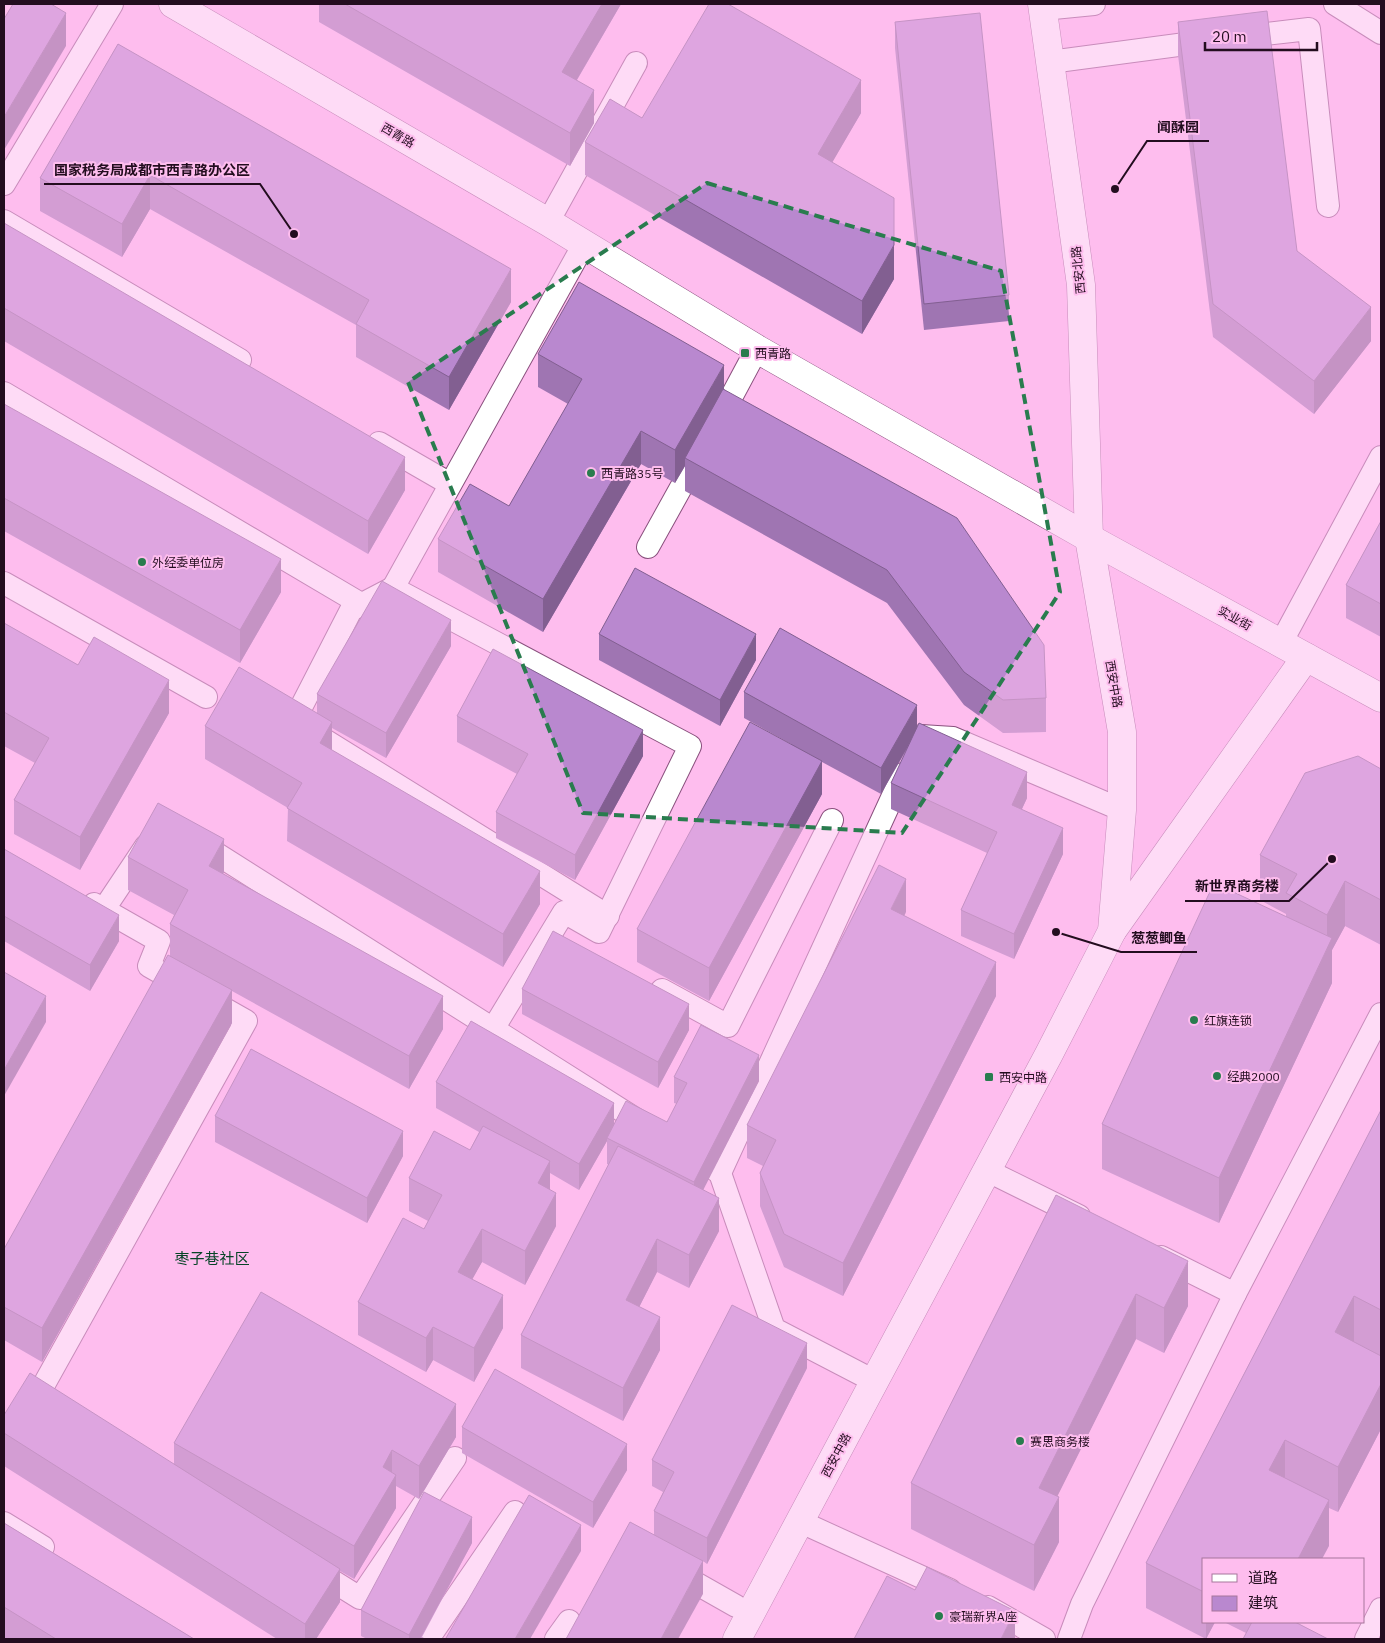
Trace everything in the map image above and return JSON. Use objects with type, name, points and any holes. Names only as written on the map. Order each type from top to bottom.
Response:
[{"type":"street","name":"西青路","points":[[173,4],[548,222],[757,349],[1089,538]]},
{"type":"street","name":"西安北路","points":[[1042,6],[1081,285],[1089,538]]},
{"type":"street","name":"实业街","points":[[1089,538],[1381,698]]},
{"type":"street","name":"西安中路","points":[[737,1639],[988,1171],[1112,930],[1122,810],[1122,732],[1089,538]]},
{"type":"street","points":[[1112,930],[1306,657]]},
{"type":"lane","points":[[4,184],[112,4]]},
{"type":"lane","points":[[1042,6],[1094,4]]},
{"type":"lane","points":[[1335,4],[1381,33]]},
{"type":"lane","points":[[1050,62],[1148,48],[1309,29],[1328,206]]},
{"type":"lane","points":[[548,222],[636,63]]},
{"type":"lane","points":[[4,221],[261,373]]},
{"type":"lane","points":[[584,244],[393,588],[351,610],[294,721],[599,933]]},
{"type":"lane","points":[[648,547],[757,349]]},
{"type":"lane","points":[[4,392],[362,604]]},
{"type":"lane","points":[[364,434],[450,484]]},
{"type":"lane","points":[[1281,643],[1381,458]]},
{"type":"lane","points":[[4,583],[206,696]]},
{"type":"lane","points":[[393,588],[690,746],[599,933]]},
{"type":"lane","points":[[720,1173],[921,736],[953,738],[1122,810]]},
{"type":"lane","points":[[641,979],[728,1026],[832,820]]},
{"type":"lane","points":[[104,909],[169,829],[494,1029],[720,1173],[774,1329],[876,1382]]},
{"type":"lane","points":[[36,1404],[246,1021],[149,966],[159,940],[79,895]]},
{"type":"lane","points":[[494,1029],[564,912],[599,933]]},
{"type":"lane","points":[[1069,1639],[1082,1604],[1235,1294],[1381,1014]]},
{"type":"lane","points":[[988,1171],[1102,1227]]},
{"type":"lane","points":[[1146,1249],[1235,1294]]},
{"type":"lane","points":[[294,1557],[360,1598],[454,1458]]},
{"type":"lane","points":[[428,1639],[515,1512]]},
{"type":"lane","points":[[801,1522],[995,1611],[1044,1639]]},
{"type":"lane","points":[[4,1523],[62,1558]]},
{"type":"lane","points":[[661,1563],[736,1606]]},
{"type":"lane","points":[[1366,1639],[1381,1609]]},
{"type":"lane","points":[[995,1611],[987,1625],[1011,1639]]},
{"type":"lane","points":[[556,1639],[569,1621]]},
{"type":"highlighted area","points":[[707,183],[1001,271],[1060,592],[902,833],[583,813],[408,382]]},
{"type":"building","points":[[13,4],[51,4],[66,13],[4,117],[4,19]]},
{"type":"building","points":[[345,4],[602,4],[562,72],[594,90],[570,133]]},
{"type":"building","points":[[709,4],[728,4],[861,80],[818,154],[894,198],[894,245],[862,301],[585,142],[610,99],[642,118]]},
{"type":"building","points":[[1267,11],[1297,251],[1371,307],[1314,381],[1213,304],[1178,22]]},
{"type":"building","points":[[980,13],[1009,295],[924,304],[895,22]]},
{"type":"building","points":[[118,44],[511,269],[449,377],[356,324],[369,300],[150,175],[122,224],[40,178]]},
{"type":"building","points":[[4,223],[405,457],[368,521],[4,308]]},
{"type":"building","name":"西青路35号","points":[[579,282],[724,365],[675,450],[641,431],[543,599],[438,539],[470,484],[509,506],[582,379],[538,354]]},
{"type":"building","points":[[723,389],[957,518],[1044,645],[1046,698],[1003,700],[964,672],[887,570],[685,458]]},
{"type":"building","name":"外经委单位房","points":[[4,404],[281,559],[240,630],[4,498]]},
{"type":"building","points":[[1381,521],[1381,604],[1346,585]]},
{"type":"building","points":[[635,568],[756,634],[720,700],[599,634]]},
{"type":"building","points":[[382,581],[451,620],[386,733],[317,694]]},
{"type":"building","points":[[4,623],[78,665],[94,637],[169,680],[80,837],[14,800],[49,738],[4,712]]},
{"type":"building","points":[[780,628],[917,705],[881,768],[744,692]]},
{"type":"building","points":[[493,649],[643,730],[575,855],[496,812],[528,754],[457,716]]},
{"type":"building","points":[[239,667],[332,722],[320,743],[540,871],[503,934],[287,808],[302,783],[205,726]]},
{"type":"building","points":[[750,722],[822,761],[709,968],[637,929]]},
{"type":"building","points":[[919,723],[1027,772],[1012,805],[1063,828],[1014,934],[961,910],[997,832],[891,783]]},
{"type":"building","points":[[1358,756],[1381,769],[1381,900],[1345,881],[1327,915],[1286,893],[1297,874],[1260,855],[1305,773]]},
{"type":"building","points":[[158,803],[224,839],[209,866],[443,996],[409,1056],[170,924],[188,890],[128,857]]},
{"type":"building","points":[[4,849],[119,915],[90,965],[4,916]]},
{"type":"building","points":[[879,865],[906,879],[891,909],[996,962],[843,1263],[784,1234],[760,1173],[776,1140],[747,1125]]},
{"type":"building","name":"经典2000","points":[[1214,883],[1332,938],[1219,1178],[1102,1124]]},
{"type":"building","points":[[553,931],[689,1004],[658,1062],[522,989]]},
{"type":"building","points":[[168,955],[232,990],[42,1328],[4,1307],[4,1249]]},
{"type":"building","points":[[4,972],[46,996],[4,1070]]},
{"type":"building","points":[[471,1021],[614,1103],[579,1164],[436,1082]]},
{"type":"building","points":[[701,1025],[759,1055],[694,1182],[607,1138],[626,1101],[667,1122],[687,1083],[674,1077]]},
{"type":"building","points":[[251,1049],[403,1131],[367,1198],[215,1116]]},
{"type":"building","points":[[1381,1110],[1381,1310],[1354,1296],[1335,1332],[1381,1356],[1381,1384],[1338,1467],[1285,1440],[1269,1470],[1329,1500],[1299,1558],[1202,1558],[1202,1591],[1146,1563]]},
{"type":"building","points":[[483,1126],[550,1161],[538,1183],[556,1193],[525,1251],[482,1229],[458,1272],[503,1295],[474,1348],[433,1327],[426,1338],[358,1302],[403,1218],[424,1229],[442,1195],[409,1178],[434,1131],[470,1150]]},
{"type":"building","points":[[618,1146],[719,1198],[689,1255],[657,1239],[626,1300],[660,1317],[623,1388],[521,1335]]},
{"type":"building","name":"赛思商务楼","points":[[1056,1195],[1188,1261],[1164,1308],[1136,1294],[1039,1488],[1059,1497],[1034,1545],[911,1483]]},
{"type":"building","points":[[261,1292],[456,1404],[419,1466],[392,1450],[383,1467],[396,1475],[354,1546],[174,1443]]},
{"type":"building","points":[[732,1305],[807,1343],[707,1538],[654,1511],[674,1472],[652,1460]]},
{"type":"building","points":[[495,1369],[627,1444],[593,1502],[462,1427]]},
{"type":"building","points":[[30,1373],[340,1569],[305,1624],[4,1433],[4,1415]]},
{"type":"building","points":[[424,1492],[472,1517],[409,1635],[361,1610]]},
{"type":"building","points":[[529,1495],[581,1525],[515,1639],[446,1638]]},
{"type":"building","points":[[630,1522],[703,1561],[661,1639],[566,1639]]},
{"type":"building","points":[[4,1523],[194,1639],[56,1639],[4,1607]]},
{"type":"building","points":[[927,1567],[1015,1611],[1001,1639],[854,1639],[887,1576],[915,1590]]},
{"type":"building","points":[[1251,1623],[1297,1623],[1328,1639],[1243,1639]]},
{"type":"place","name":"闻酥园","points":[[1115,189]]},
{"type":"place","name":"国家税务局成都市西青路办公区","points":[[294,234]]},
{"type":"place","name":"西青路","points":[[745,353]]},
{"type":"place","name":"西青路35号","points":[[591,473]]},
{"type":"place","name":"外经委单位房","points":[[142,562]]},
{"type":"place","name":"新世界商务楼","points":[[1332,859]]},
{"type":"place","name":"葱葱鲫鱼","points":[[1056,932]]},
{"type":"place","name":"红旗连锁","points":[[1194,1020]]},
{"type":"place","name":"经典2000","points":[[1217,1076]]},
{"type":"place","name":"西安中路","points":[[989,1077]]},
{"type":"place","name":"赛思商务楼","points":[[1020,1441]]},
{"type":"place","name":"豪瑞新界A座","points":[[939,1616]]},
{"type":"district","name":"枣子巷社区","points":[[212,1258]]}]
